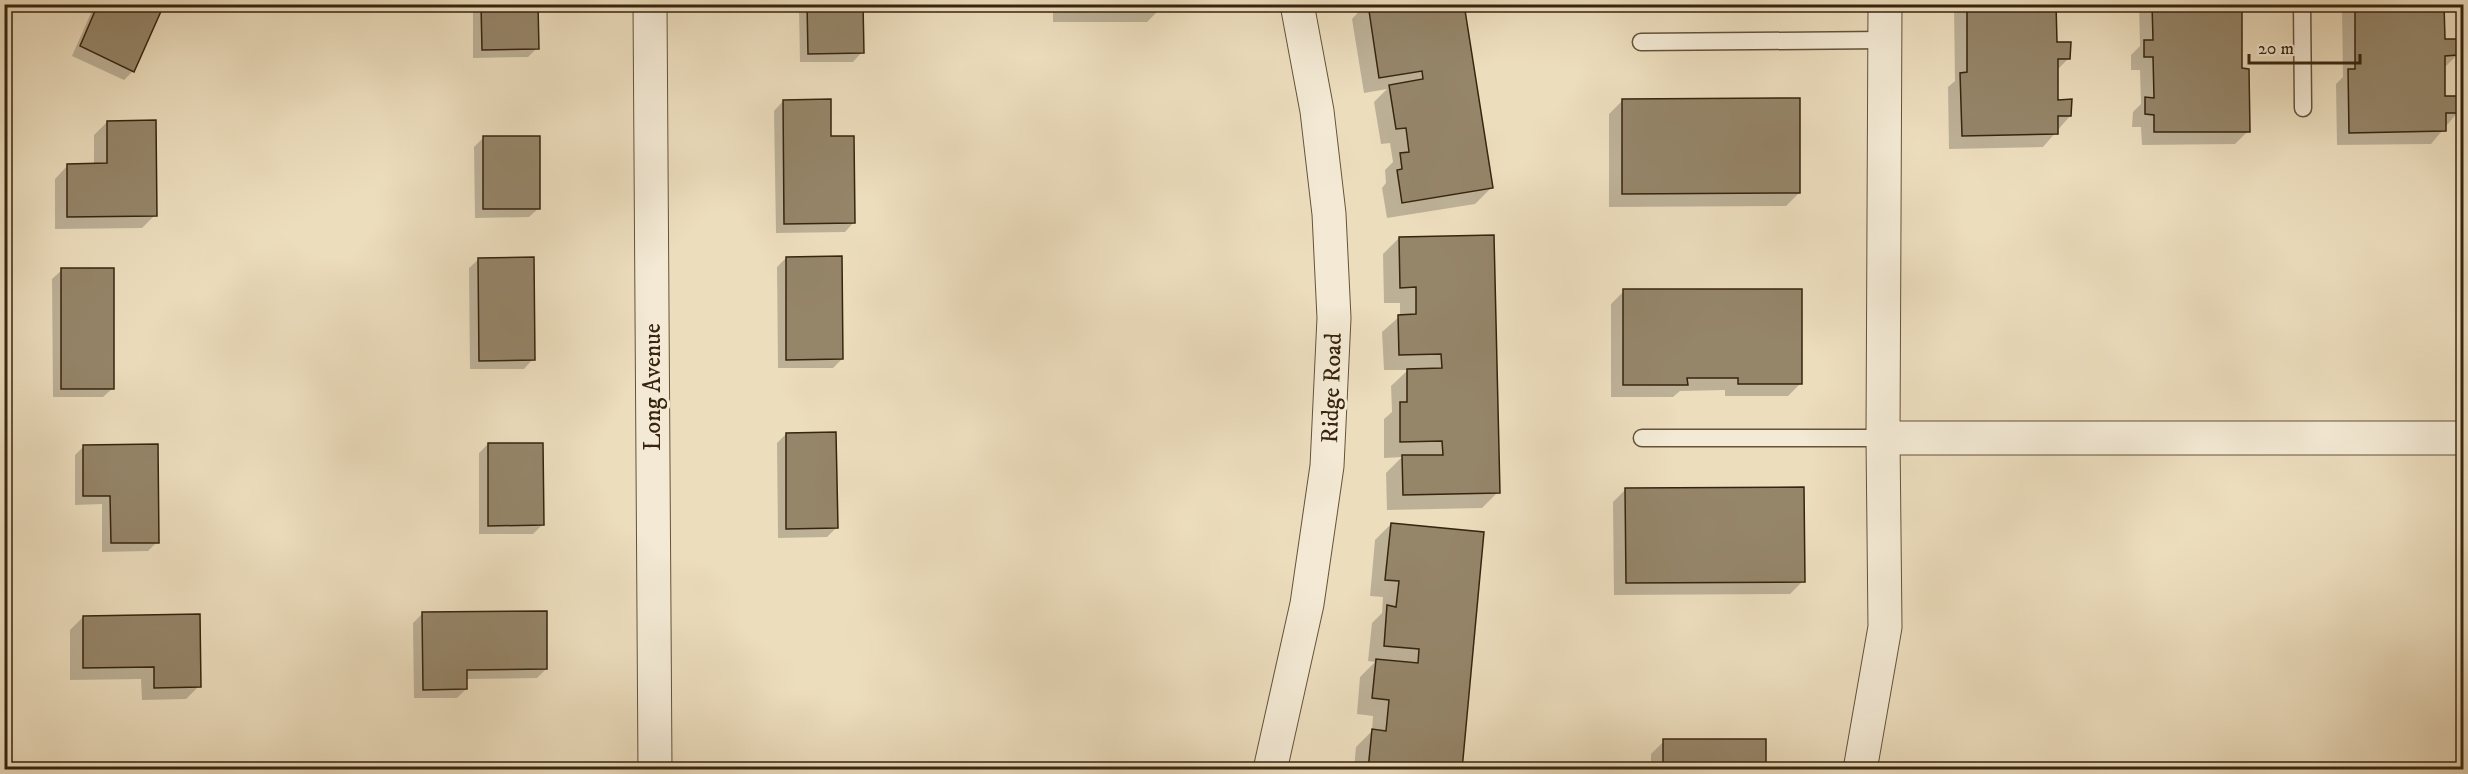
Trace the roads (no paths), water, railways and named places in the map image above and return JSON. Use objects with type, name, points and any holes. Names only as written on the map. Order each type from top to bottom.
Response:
[{"type":"street","name":"Long Avenue","points":[[650,4],[655,770]]},
{"type":"street","name":"Ridge Road","points":[[1270,770],[1306,604],[1327,465],[1334,318],[1328,203],[1317,111],[1297,4]]},
{"type":"street","points":[[1860,770],[1885,627],[1883,438],[1885,4]]},
{"type":"street","points":[[1883,438],[2463,438]]},
{"type":"lane","points":[[2302,4],[2303,108]]},
{"type":"lane","points":[[1641,42],[1885,40]]},
{"type":"lane","points":[[1642,438],[1883,438]]}]
